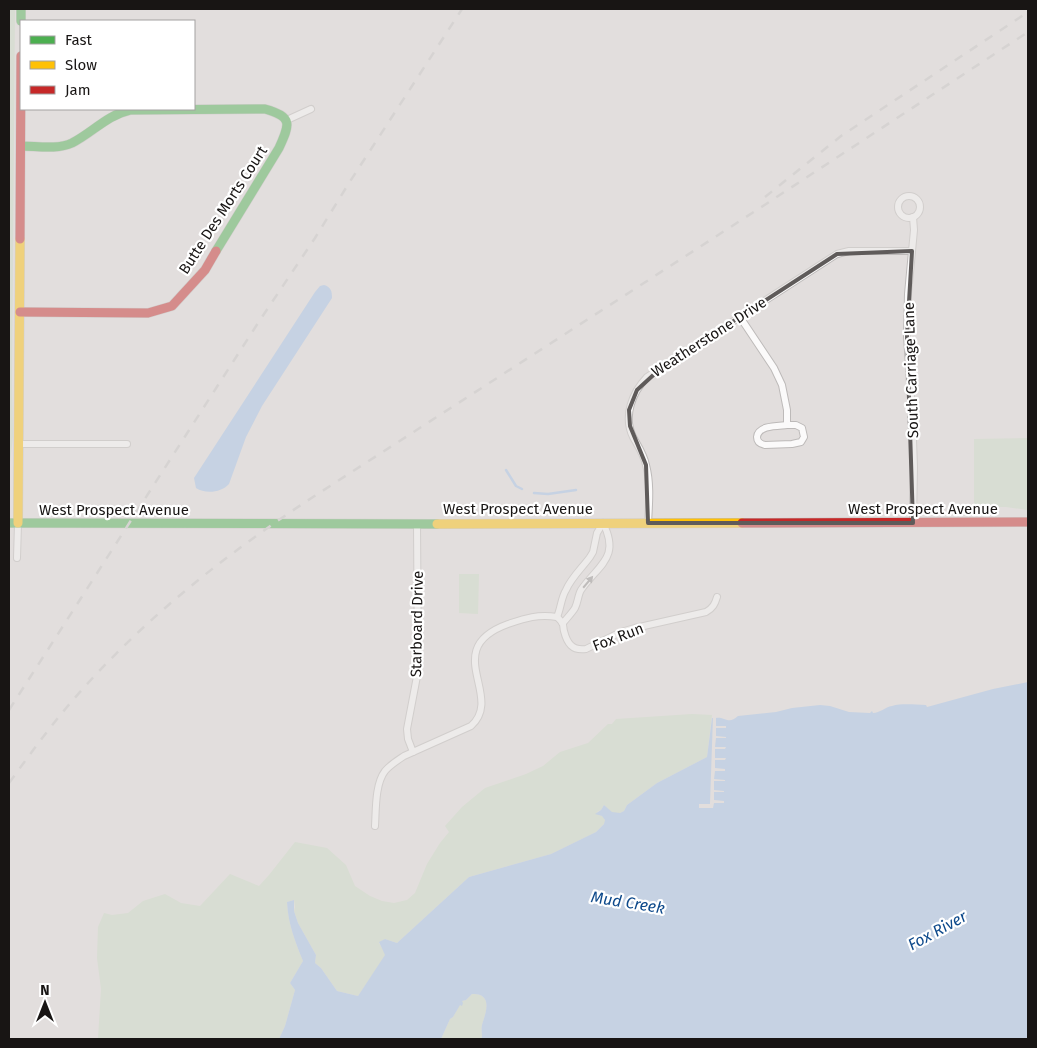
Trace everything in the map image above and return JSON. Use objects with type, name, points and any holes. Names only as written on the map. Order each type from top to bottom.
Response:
[{"type":"main road","points":[[195,110],[265,109],[284,116],[287,120]]},
{"type":"main road","points":[[13,523],[19,444],[21,110]]},
{"type":"main road","points":[[21,146],[69,144],[121,112],[136,110]]},
{"type":"main road","name":"Butte Des Morts Court","points":[[20,312],[148,313],[172,306],[205,270],[279,148],[287,128],[287,120]]},
{"type":"main road","name":"West Prospect Avenue","points":[[13,523],[1028,522]]},
{"type":"street","points":[[287,120],[311,109]]},
{"type":"street","name":"South Carriage Lane","points":[[913,217],[907,336],[914,467],[913,522]]},
{"type":"street","name":"Weatherstone Drive","points":[[648,523],[648,479],[646,465],[633,436],[629,410],[641,384],[647,378],[838,254],[849,251],[912,251]]},
{"type":"street","points":[[740,317],[780,380],[786,400],[787,425]]},
{"type":"street","points":[[787,425],[796,425],[802,428],[804,434],[802,442],[798,444],[764,445],[758,442],[757,437],[761,430],[787,425]]},
{"type":"street","points":[[19,444],[127,444]]},
{"type":"street","points":[[13,523],[17,558]]},
{"type":"street","points":[[375,826],[378,787],[385,772],[397,761],[471,726],[478,718],[482,703],[475,657],[480,643],[497,628],[527,617],[542,615],[557,617],[565,590],[593,552],[597,533],[603,523]]},
{"type":"street","points":[[563,623],[575,607],[582,588],[608,556],[608,534],[603,523]]},
{"type":"street","name":"Starboard Drive","points":[[413,752],[408,739],[408,729],[418,671],[417,524]]},
{"type":"street","name":"Fox Run","points":[[557,617],[563,623],[570,646],[580,650],[634,628],[706,612],[715,605],[718,597]]},
{"type":"highlighted area","points":[[912,251],[907,336],[913,523],[648,523],[646,465],[630,426],[629,410],[637,390],[661,368],[837,254]]},
{"type":"green space","points":[[9,9],[15,9],[13,436],[9,472]]},
{"type":"green space","points":[[1028,438],[1028,510],[1006,507],[974,507],[974,439]]},
{"type":"green space","points":[[459,574],[479,574],[478,614],[459,613]]},
{"type":"green space","points":[[692,714],[712,715],[707,757],[657,783],[627,805],[624,811],[620,813],[612,813],[604,805],[597,812],[598,815],[604,817],[605,821],[596,832],[551,854],[469,877],[397,943],[385,939],[379,943],[386,955],[358,996],[337,991],[321,968],[315,963],[316,955],[298,923],[294,911],[294,900],[287,902],[289,918],[303,961],[290,983],[295,990],[285,1026],[279,1039],[98,1039],[101,989],[97,958],[98,927],[104,913],[112,915],[128,913],[143,901],[165,894],[181,903],[200,906],[230,874],[259,886],[295,842],[327,848],[346,865],[355,886],[370,896],[394,903],[407,900],[415,893],[427,864],[449,832],[445,826],[462,807],[485,788],[526,774],[543,766],[560,752],[588,743],[616,719]]},
{"type":"green space","points":[[472,994],[484,997],[486,1001],[481,1039],[441,1039],[450,1019],[460,1004],[462,1005],[462,1001]]},
{"type":"water","points":[[324,285],[331,290],[332,298],[262,406],[246,437],[229,484],[213,492],[196,488],[194,478],[315,292],[320,286]]},
{"type":"water","points":[[1028,682],[1028,1039],[481,1039],[486,1001],[480,995],[472,994],[462,1001],[462,1006],[460,1005],[450,1019],[441,1039],[279,1039],[285,1026],[295,990],[290,983],[303,961],[290,925],[287,902],[294,900],[294,911],[298,923],[316,955],[315,963],[321,968],[337,991],[358,996],[385,955],[379,942],[385,939],[397,943],[469,877],[551,854],[596,832],[604,824],[605,820],[602,816],[595,814],[604,805],[612,812],[620,813],[624,811],[627,805],[657,783],[707,757],[712,718],[731,720],[738,716],[820,705],[849,712],[870,713],[872,711],[876,713],[889,707],[900,705],[926,705],[927,707],[993,689]]},
{"type":"pier","points":[[713,716],[716,718],[716,726],[726,726],[726,728],[716,728],[716,736],[726,738],[716,738],[715,747],[726,747],[725,749],[715,749],[715,758],[726,758],[725,760],[715,760],[715,768],[725,769],[725,771],[715,771],[714,779],[725,780],[714,781],[714,790],[724,792],[714,792],[714,800],[724,801],[724,803],[714,803],[713,808],[699,808],[699,804],[710,804]]},
{"type":"waterway","points":[[506,470],[516,486],[522,489]]},
{"type":"waterway","points":[[534,493],[548,494],[576,490]]},
{"type":"railway","points":[[9,710],[462,9]]},
{"type":"railway","points":[[765,197],[841,136],[1028,12]]},
{"type":"railway","points":[[9,783],[67,707],[122,648],[182,593],[246,543],[313,497],[1028,32]]},
{"type":"traffic: fast","points":[[21,9],[21,20]]},
{"type":"traffic: fast","points":[[195,110],[265,109],[281,115],[287,122],[279,148],[216,251]]},
{"type":"traffic: fast","points":[[21,146],[53,147],[66,145],[79,139],[114,116],[130,110]]},
{"type":"traffic: fast","points":[[9,523],[437,524]]},
{"type":"traffic: slow","points":[[18,523],[20,239]]},
{"type":"traffic: slow","points":[[437,524],[742,523]]},
{"type":"traffic: jam","points":[[20,239],[21,110]]},
{"type":"traffic: jam","points":[[20,312],[148,313],[172,306],[205,270],[216,251]]},
{"type":"traffic: jam","points":[[742,523],[1028,522]]},
{"type":"water label","name":"Mud Creek","points":[[628,902]]},
{"type":"water label","name":"Fox River","points":[[937,930]]}]
